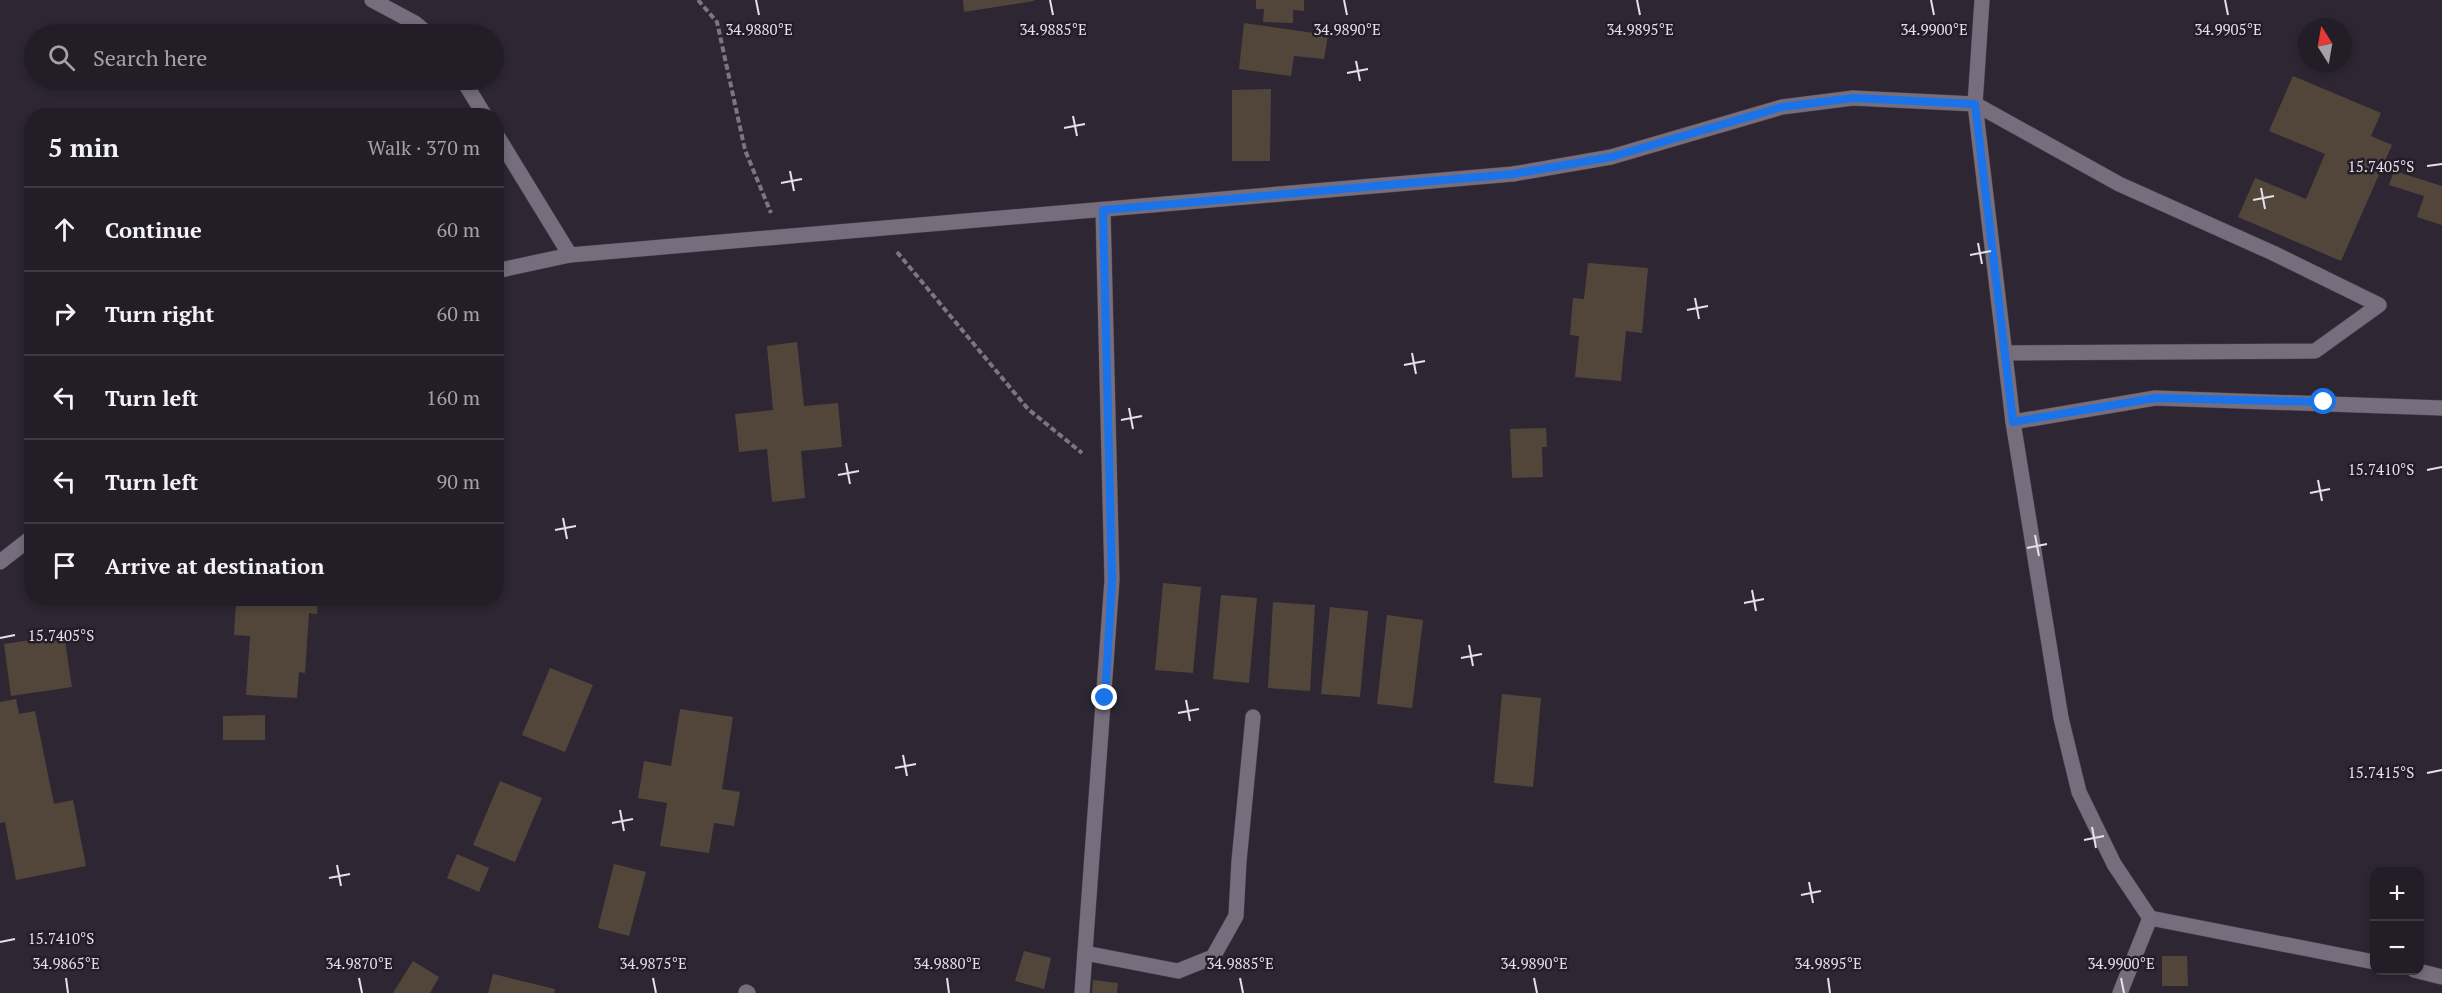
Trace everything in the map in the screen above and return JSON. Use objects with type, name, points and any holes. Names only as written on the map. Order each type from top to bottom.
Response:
[{"type":"street","points":[[372,0],[417,24]]},
{"type":"street","points":[[1982,0],[1975,104],[2013,422],[2061,718],[2079,792],[2114,864],[2150,918],[2370,961]]},
{"type":"street","points":[[470,90],[480,108]]},
{"type":"street","points":[[504,269],[570,255],[1513,174],[1611,157],[1782,107],[1853,98],[1975,104],[2119,184],[2379,305],[2315,351],[2005,353]]},
{"type":"street","points":[[504,147],[570,255]]},
{"type":"street","points":[[1082,993],[1112,580],[1103,210]]},
{"type":"street","points":[[2013,422],[2155,398],[2442,408]]},
{"type":"street","points":[[0,562],[24,543]]},
{"type":"street","points":[[1085,953],[1178,971],[1213,957],[1236,916],[1253,717]]},
{"type":"street","points":[[2120,993],[2150,918]]},
{"type":"street","points":[[2424,972],[2442,977]]},
{"type":"path","points":[[698,0],[717,22],[744,150],[781,236]]},
{"type":"path","points":[[877,228],[1028,409],[1110,476]]},
{"type":"building","points":[[963,0],[1034,0],[1034,1],[964,12]]},
{"type":"building","points":[[1256,0],[1304,0],[1304,11],[1293,10],[1293,23],[1263,22],[1264,9],[1256,9]]},
{"type":"building","points":[[1244,23],[1328,35],[1324,59],[1294,56],[1291,76],[1239,69]]},
{"type":"building","points":[[2293,76],[2381,113],[2371,136],[2392,145],[2341,261],[2238,217],[2255,178],[2306,199],[2325,154],[2269,131]]},
{"type":"building","points":[[1271,89],[1270,161],[1232,161],[1232,90]]},
{"type":"building","points":[[2394,171],[2442,186],[2442,225],[2417,217],[2424,196],[2389,185]]},
{"type":"building","points":[[1588,263],[1648,268],[1642,333],[1626,331],[1621,381],[1575,377],[1579,336],[1570,335],[1573,298],[1584,299]]},
{"type":"building","points":[[797,342],[804,406],[838,403],[842,447],[801,451],[805,498],[772,502],[767,449],[739,452],[735,414],[773,410],[767,346]]},
{"type":"building","points":[[1546,428],[1547,447],[1542,447],[1543,477],[1512,478],[1510,429]]},
{"type":"building","points":[[1163,583],[1201,587],[1193,673],[1155,670]]},
{"type":"building","points":[[1221,595],[1257,598],[1249,683],[1213,679]]},
{"type":"building","points":[[1273,602],[1315,605],[1310,691],[1268,688]]},
{"type":"building","points":[[236,606],[318,606],[317,614],[309,613],[305,673],[299,672],[297,698],[246,695],[250,636],[234,635]]},
{"type":"building","points":[[1330,607],[1368,611],[1360,697],[1321,694]]},
{"type":"building","points":[[1387,615],[1423,620],[1412,708],[1377,704]]},
{"type":"building","points":[[64,635],[72,687],[11,696],[4,644]]},
{"type":"building","points":[[550,668],[593,685],[565,752],[522,735]]},
{"type":"building","points":[[1502,694],[1541,698],[1533,787],[1494,783]]},
{"type":"building","points":[[16,699],[19,714],[35,711],[54,804],[73,800],[86,866],[16,880],[5,822],[0,823],[0,702]]},
{"type":"building","points":[[680,709],[733,717],[722,789],[740,792],[734,826],[714,823],[709,853],[660,846],[667,803],[638,798],[644,761],[671,766]]},
{"type":"building","points":[[265,715],[265,740],[223,740],[223,716]]},
{"type":"building","points":[[500,781],[542,798],[515,862],[473,845]]},
{"type":"building","points":[[457,854],[489,868],[479,892],[447,878]]},
{"type":"building","points":[[614,864],[646,872],[629,936],[598,928]]},
{"type":"building","points":[[1024,951],[1051,958],[1044,989],[1015,981]]},
{"type":"building","points":[[2162,956],[2187,956],[2188,986],[2162,986]]},
{"type":"building","points":[[413,961],[439,977],[430,993],[393,993]]},
{"type":"building","points":[[493,974],[555,989],[554,993],[488,993]]},
{"type":"building","points":[[1093,980],[1118,983],[1117,993],[1092,993]]},
{"type":"route","points":[[1105,698],[1112,580],[1103,210],[1513,174],[1611,157],[1782,107],[1853,98],[1975,104],[2013,422],[2155,398],[2324,402]]}]
